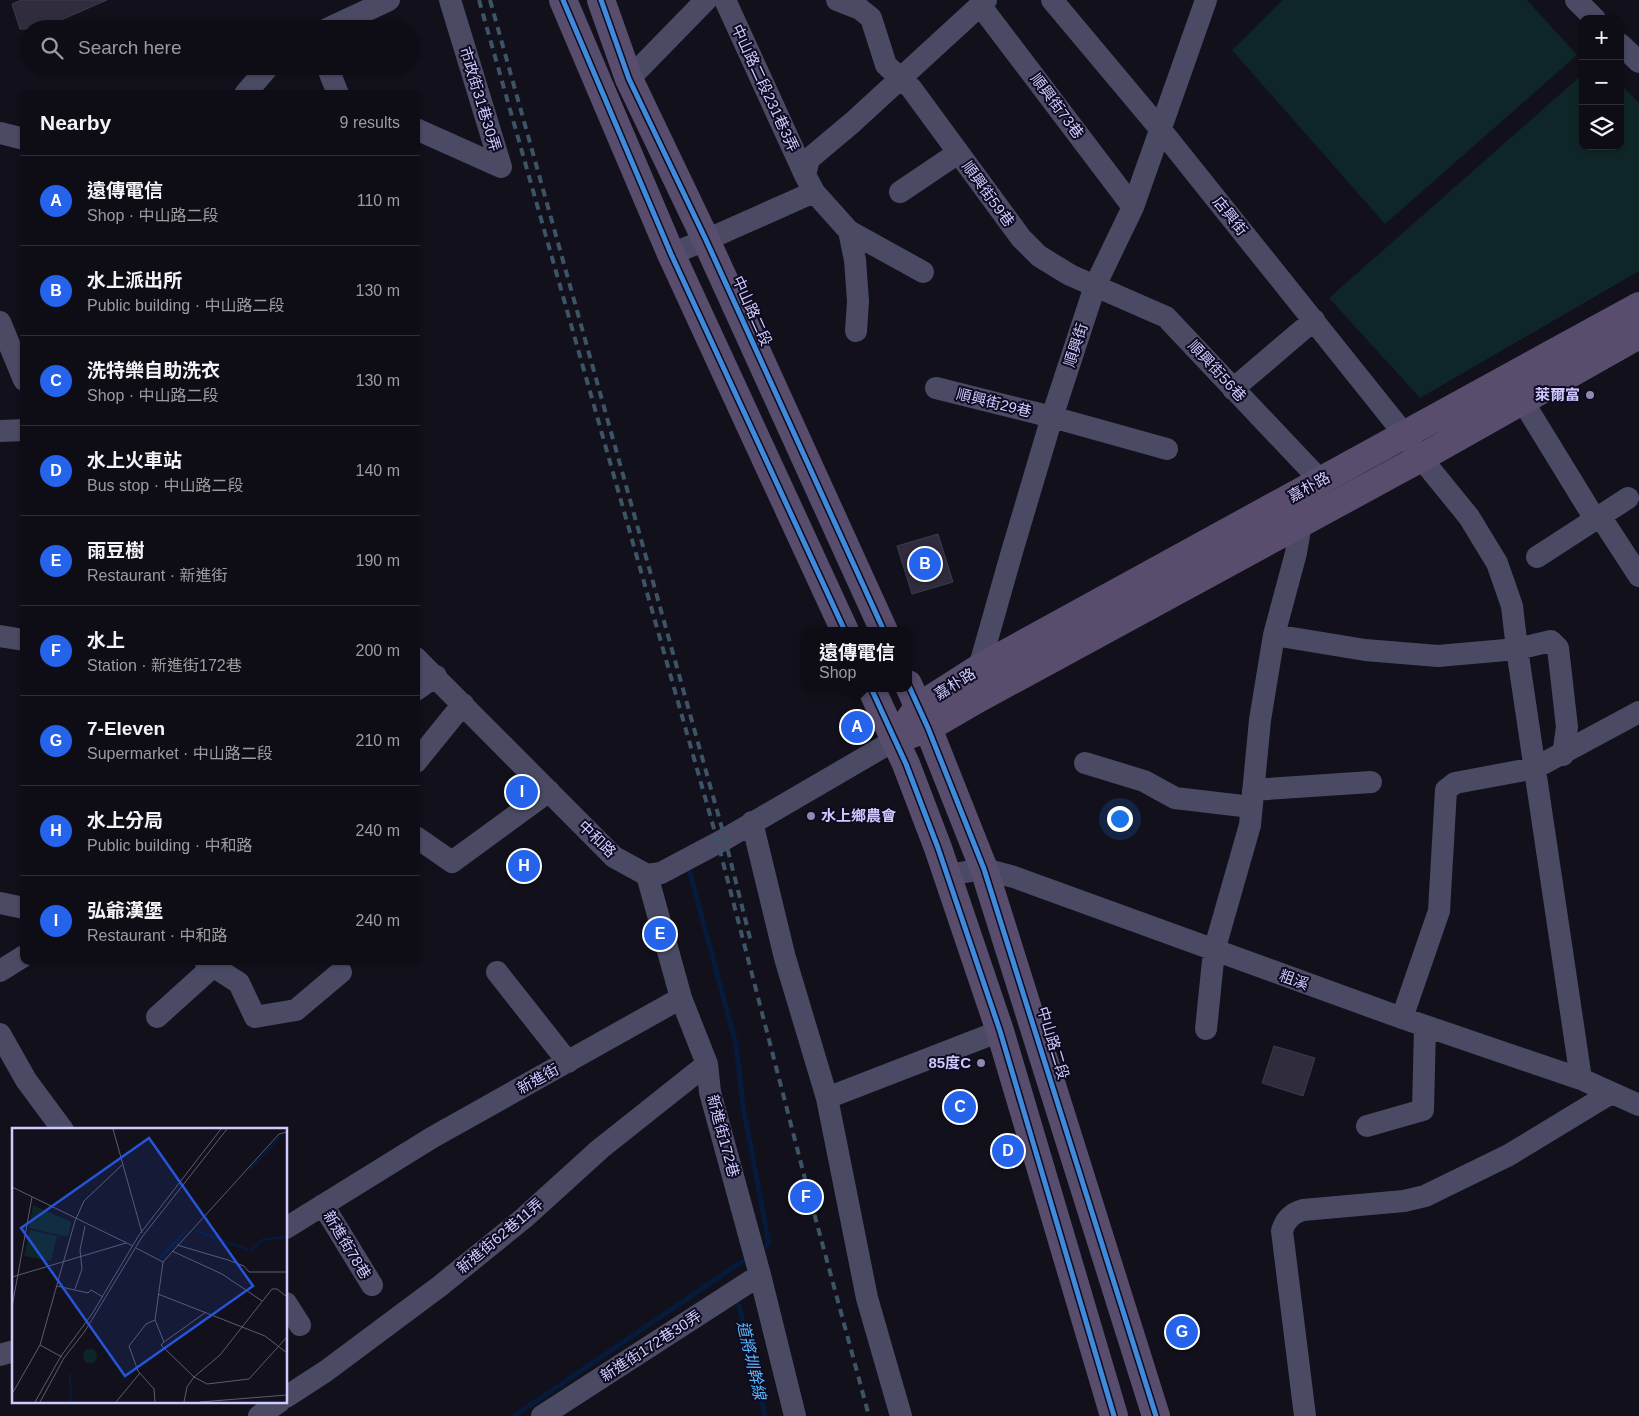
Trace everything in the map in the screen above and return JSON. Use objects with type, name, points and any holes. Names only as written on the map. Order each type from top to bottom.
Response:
[{"type":"main road","points":[[563,0],[671,254],[843,627]]},
{"type":"main road","name":"中山路二段","points":[[601,0],[629,79],[706,240],[882,627]]},
{"type":"main road","name":"嘉朴路","points":[[896,740],[918,707],[980,668],[1639,306]]},
{"type":"main road","name":"嘉朴路","points":[[918,707],[976,700],[1421,458],[1639,335]]},
{"type":"main road","points":[[873,692],[906,764],[947,875],[1000,1031],[1114,1416]]},
{"type":"main road","name":"中山路二段","points":[[918,707],[984,869],[1156,1416]]},
{"type":"street","points":[[346,20],[389,0]]},
{"type":"street","name":"市政街31巷30弄","points":[[420,131],[501,167],[450,0]]},
{"type":"street","points":[[629,79],[706,0]]},
{"type":"street","name":"中山路二段231巷3弄","points":[[725,0],[809,184],[849,231]]},
{"type":"street","name":"順興街59巷","points":[[837,0],[860,10],[871,18],[886,65],[912,88],[1021,238],[1039,256],[1070,275],[1096,286]]},
{"type":"street","name":"店興街","points":[[1052,0],[1161,130],[1406,435],[1421,458],[1469,517],[1497,563],[1512,606],[1581,1079]]},
{"type":"street","name":"順興街","points":[[976,700],[980,668],[1011,554],[1052,417],[1096,286],[1133,207],[1206,0]]},
{"type":"street","points":[[1576,0],[1591,15]]},
{"type":"street","points":[[671,254],[706,240],[809,184],[809,159],[983,2]]},
{"type":"street","name":"順興街73巷","points":[[983,2],[1133,207]]},
{"type":"street","points":[[1624,48],[1639,62]]},
{"type":"street","points":[[249,90],[262,75]]},
{"type":"street","points":[[331,75],[336,90]]},
{"type":"street","points":[[0,133],[20,138]]},
{"type":"street","points":[[900,192],[958,153]]},
{"type":"street","points":[[849,231],[923,272]]},
{"type":"street","points":[[849,231],[855,260],[858,301],[856,331]]},
{"type":"street","name":"順興街56巷","points":[[1096,286],[1166,317],[1321,481]]},
{"type":"street","points":[[1233,389],[1314,320]]},
{"type":"street","points":[[0,322],[20,370]]},
{"type":"street","points":[[1514,375],[1522,400],[1639,576]]},
{"type":"street","name":"順興街29巷","points":[[936,388],[1052,417],[1167,449]]},
{"type":"street","points":[[0,431],[20,430]]},
{"type":"street","points":[[1537,557],[1628,498]]},
{"type":"street","points":[[1206,1029],[1214,951],[1250,825],[1260,720],[1274,635],[1296,553],[1301,523]]},
{"type":"street","points":[[1274,635],[1365,650],[1438,656],[1517,648],[1551,641],[1558,648],[1566,728],[1563,755]]},
{"type":"street","points":[[0,636],[20,639]]},
{"type":"street","name":"中和路","points":[[420,662],[614,857],[647,875]]},
{"type":"street","points":[[420,687],[436,676]]},
{"type":"street","points":[[420,757],[463,704]]},
{"type":"street","points":[[1402,1018],[1440,911],[1446,790],[1456,783],[1536,768],[1639,712]]},
{"type":"street","points":[[681,998],[647,875],[661,874],[896,740]]},
{"type":"street","points":[[1085,763],[1144,781],[1175,798],[1252,798],[1371,782]]},
{"type":"street","points":[[420,840],[452,862],[549,791]]},
{"type":"street","points":[[752,822],[785,958],[827,1098],[867,1298],[901,1416]]},
{"type":"street","name":"粗溪","points":[[947,875],[984,869],[1014,877],[1402,1018],[1581,1079],[1639,1105]]},
{"type":"street","points":[[0,903],[20,907]]},
{"type":"street","points":[[0,971],[20,958]]},
{"type":"street","points":[[157,1017],[211,965]]},
{"type":"street","points":[[216,965],[239,983],[255,1017],[296,1010],[342,972]]},
{"type":"street","points":[[497,972],[568,1062]]},
{"type":"street","name":"新進街","points":[[288,1227],[433,1137],[681,998]]},
{"type":"street","name":"新進街172巷","points":[[681,998],[707,1064],[710,1092],[760,1276],[795,1416]]},
{"type":"street","points":[[1367,1126],[1423,1110],[1426,1026]]},
{"type":"street","points":[[827,1098],[1000,1031]]},
{"type":"street","points":[[0,1034],[26,1080],[62,1128]]},
{"type":"street","name":"新進街62巷11弄","points":[[288,1396],[326,1371],[447,1280],[524,1218],[600,1149],[707,1064]]},
{"type":"street","points":[[1305,1416],[1282,1231],[1284,1223],[1290,1216],[1303,1210],[1404,1200],[1425,1196],[1508,1155],[1611,1093]]},
{"type":"street","name":"新進街78巷","points":[[323,1205],[372,1285]]},
{"type":"street","name":"新進街172巷30弄","points":[[542,1416],[760,1276]]},
{"type":"street","points":[[288,1306],[300,1326]]},
{"type":"green space","points":[[1283,0],[1527,0],[1577,55],[1385,224],[1232,50]]},
{"type":"green space","points":[[1579,78],[1579,150],[1624,150],[1624,88],[1639,103],[1639,271],[1420,398],[1329,298]]},
{"type":"building","points":[[21,0],[107,0],[61,20],[20,20],[20,29],[12,4]]},
{"type":"building","points":[[938,534],[953,582],[912,594],[897,546]]},
{"type":"building","points":[[1274,1046],[1315,1058],[1303,1096],[1262,1083]]},
{"type":"waterway","points":[[690,873],[736,1044],[743,1106],[769,1244],[766,1246]]},
{"type":"waterway","points":[[514,1416],[743,1261]]},
{"type":"waterway","name":"道將圳幹線","points":[[739,1305],[765,1416]]},
{"type":"railway","points":[[479,0],[718,843],[810,1198],[869,1416]]},
{"type":"railway","points":[[490,0],[725,839],[751,942]]},
{"type":"cycle path","points":[[563,0],[671,254],[843,627]]},
{"type":"cycle path","points":[[601,0],[629,79],[706,240],[882,627]]},
{"type":"cycle path","points":[[873,692],[906,764],[938,848],[1000,1031],[1114,1416]]},
{"type":"cycle path","points":[[912,692],[928,728],[984,869],[1156,1416]]},
{"type":"place","name":"萊爾富","points":[[1590,395]]},
{"type":"place","name":"水上派出所","points":[[925,564]]},
{"type":"place","name":"遠傳電信","points":[[857,727]]},
{"type":"place","name":"弘爺漢堡","points":[[522,792]]},
{"type":"place","name":"水上鄉農會","points":[[811,816]]},
{"type":"place","name":"水上分局","points":[[524,866]]},
{"type":"place","name":"雨豆樹","points":[[660,934]]},
{"type":"place","name":"85度C","points":[[981,1063]]},
{"type":"place","name":"洗特樂自助洗衣","points":[[960,1107]]},
{"type":"place","name":"水上火車站","points":[[1008,1151]]},
{"type":"place","name":"水上","points":[[806,1197]]},
{"type":"place","name":"7-Eleven","points":[[1182,1332]]}]
